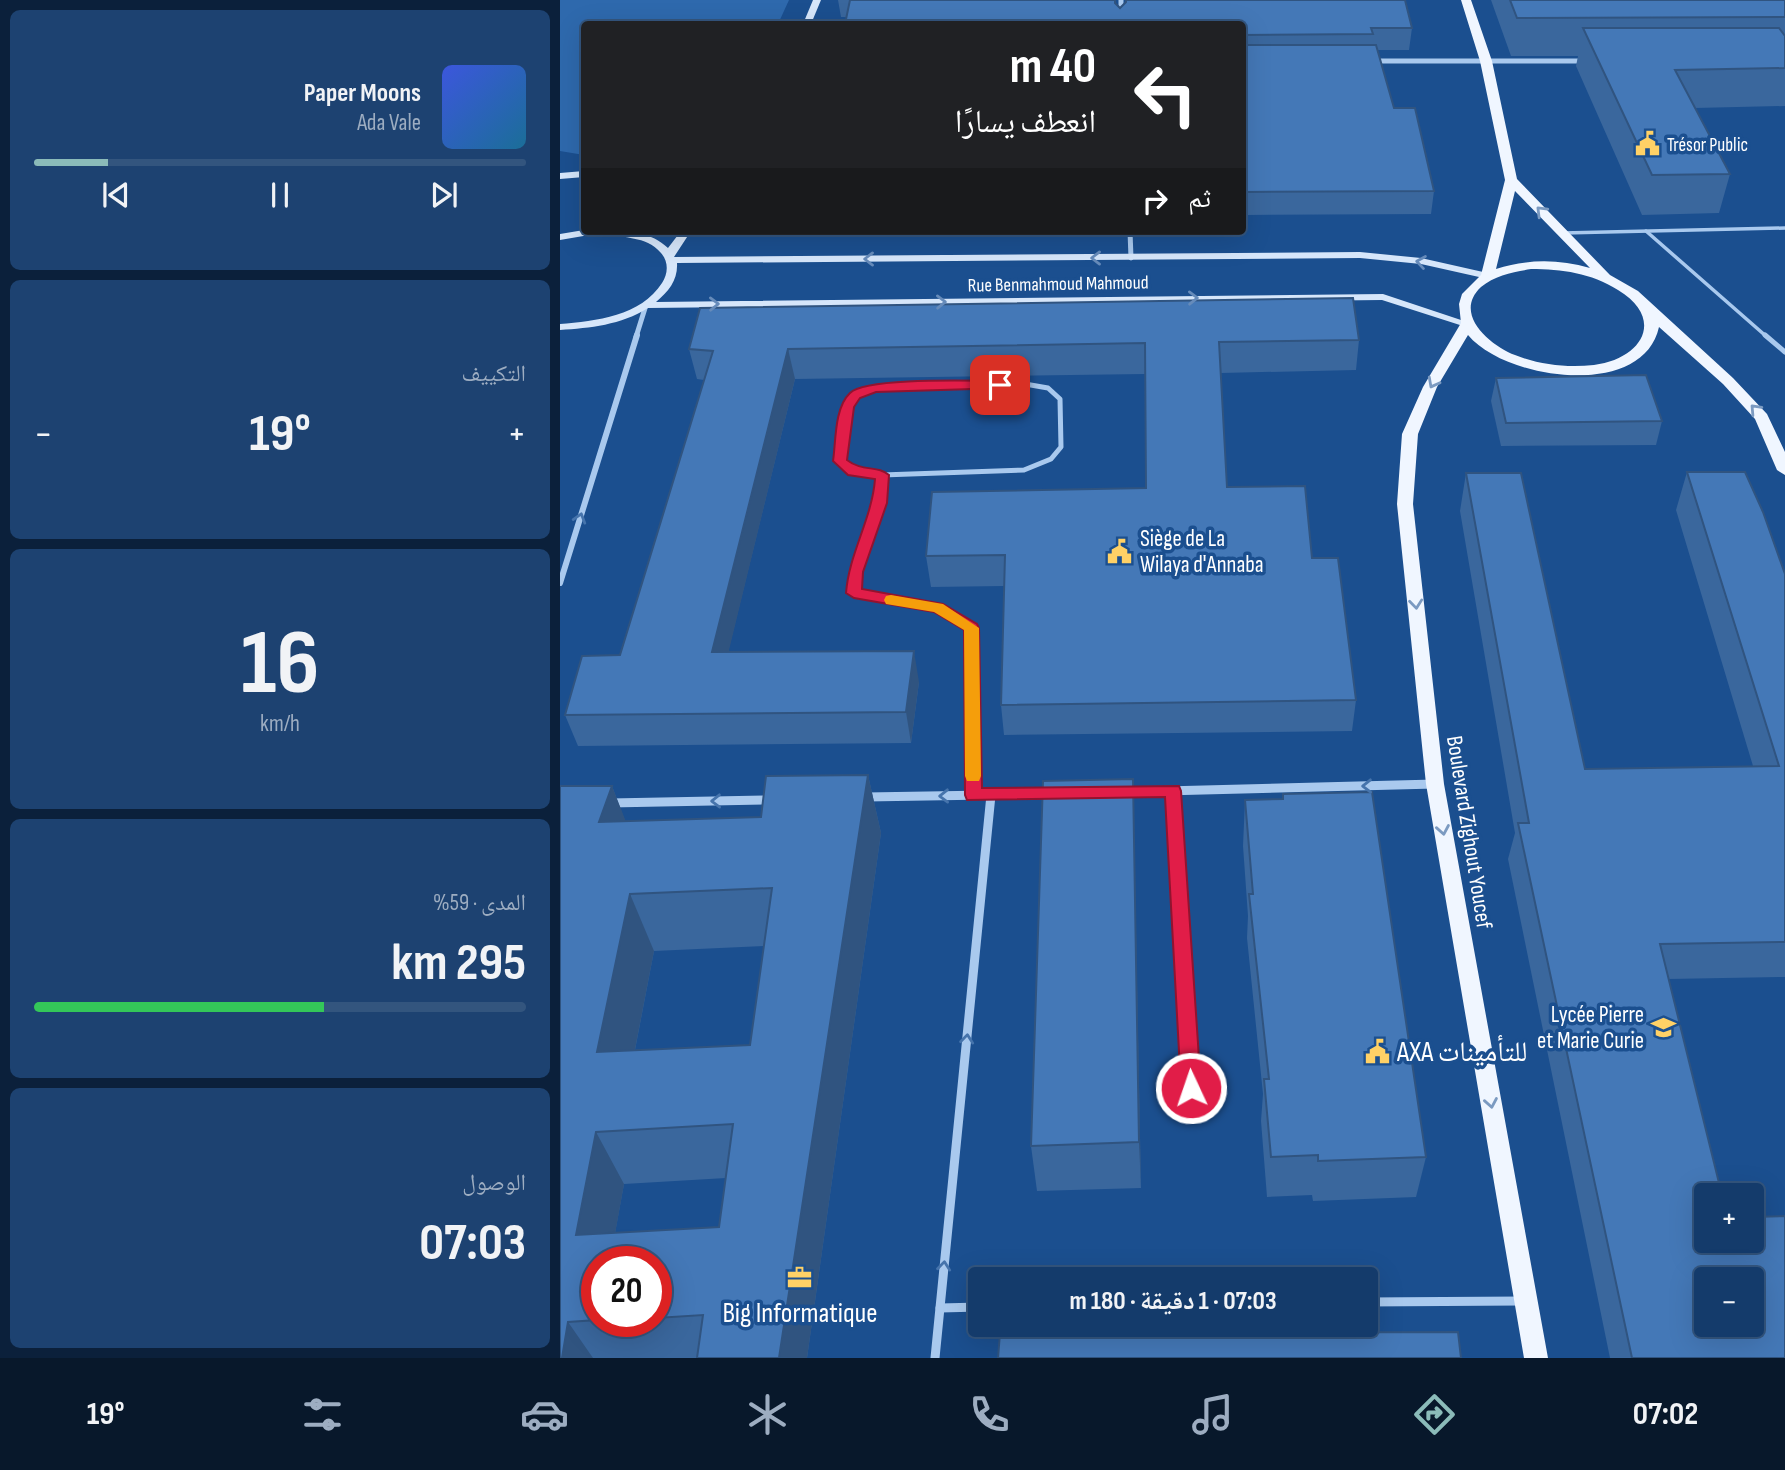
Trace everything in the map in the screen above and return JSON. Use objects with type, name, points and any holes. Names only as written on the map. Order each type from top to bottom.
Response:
[{"type":"main road","points":[[808,21],[817,0]]},
{"type":"main road","points":[[1466,0],[1486,61],[1511,180],[1488,276]]},
{"type":"main road","points":[[560,176],[581,174]]},
{"type":"main road","points":[[1511,180],[1606,277]]},
{"type":"main road","points":[[560,224],[573,233]]},
{"type":"main road","points":[[560,237],[581,232]]},
{"type":"main road","points":[[560,327],[591,325],[621,317],[646,305],[663,291],[673,275],[671,257],[665,247],[649,238],[634,235]]},
{"type":"main road","points":[[671,257],[684,235]]},
{"type":"main road","name":"Rue Benmahmoud Mahmoud","points":[[671,257],[1131,258],[1360,255],[1422,261],[1488,276]]},
{"type":"main road","points":[[1646,308],[1652,324],[1648,341],[1636,355],[1614,366],[1587,371],[1557,371],[1527,365],[1500,354],[1479,340],[1467,324],[1464,306],[1471,289],[1488,276],[1531,265],[1582,269],[1606,277],[1631,290],[1646,308],[1728,381],[1762,417],[1785,470]]},
{"type":"main road","name":"Rue Benmahmoud Mahmoud","points":[[646,305],[1383,297],[1467,324]]},
{"type":"main road","name":"Boulevard Zighout Youcef","points":[[1467,324],[1430,387],[1410,434],[1405,504],[1435,784],[1536,1358]]},
{"type":"street","points":[[1121,0],[1121,21]]},
{"type":"street","points":[[1364,61],[1594,61]]},
{"type":"street","points":[[1130,235],[1131,258]]},
{"type":"street","points":[[560,583],[646,305]]},
{"type":"street","points":[[1117,792],[1435,784]]},
{"type":"street","points":[[863,797],[1061,793]]},
{"type":"street","points":[[935,1358],[991,795]]},
{"type":"street","points":[[601,803],[780,799]]},
{"type":"street","points":[[1378,1303],[1526,1301]]},
{"type":"street","points":[[940,1308],[968,1307]]},
{"type":"lane","points":[[1563,233],[1785,228]]},
{"type":"lane","points":[[1646,231],[1785,352]]},
{"type":"lane","points":[[1025,384],[1048,388],[1060,399],[1061,447],[1051,459],[1024,470],[882,475],[853,472],[839,461],[848,407],[855,395],[874,388],[1025,384]]},
{"type":"lane","points":[[882,475],[880,503],[855,572],[854,593],[938,607],[971,628],[973,795]]},
{"type":"lane","points":[[1173,791],[1191,1088]]},
{"type":"shaded area","points":[[560,0],[789,0],[779,21],[581,21],[581,154],[560,151]]},
{"type":"building","points":[[850,0],[1115,0],[1120,8],[1126,0],[1405,0],[1412,28],[1371,28],[1373,34],[1246,35],[1246,21],[846,21]]},
{"type":"building","points":[[1510,0],[1785,0],[1785,17],[1517,18]]},
{"type":"building","points":[[1583,28],[1779,28],[1785,36],[1785,68],[1675,70],[1730,174],[1652,175]]},
{"type":"building","points":[[1246,45],[1376,45],[1394,108],[1415,108],[1434,191],[1246,192]]},
{"type":"building","points":[[1353,298],[1359,340],[1219,342],[1227,487],[1305,486],[1312,558],[1338,558],[1356,700],[1001,705],[1005,555],[926,556],[932,492],[1146,488],[1145,343],[788,349],[712,652],[914,651],[906,712],[565,715],[582,656],[620,655],[713,351],[689,349],[700,308]]},
{"type":"building","points":[[1646,375],[1662,421],[1506,423],[1496,378]]},
{"type":"building","points":[[1687,472],[1745,472],[1763,512],[1785,574],[1785,942],[1660,944],[1719,1183],[1694,1183],[1694,1253],[1764,1253],[1764,1217],[1785,1216],[1785,1358],[1632,1358],[1518,823],[1529,823],[1466,473],[1521,473],[1585,769],[1779,766]]},
{"type":"building","points":[[868,775],[779,1358],[697,1358],[703,1315],[672,1317],[672,1246],[581,1246],[581,1321],[568,1322],[560,1358],[560,786],[612,786],[599,822],[761,817],[766,776]],"holes":[[[772,888],[750,1045],[597,1052],[630,894]],[[733,1124],[719,1227],[576,1235],[596,1132]]]},
{"type":"building","points":[[1133,779],[1139,1142],[1031,1146],[1043,781]]},
{"type":"building","points":[[1372,792],[1426,1157],[1318,1161],[1318,1155],[1271,1157],[1264,1079],[1269,1079],[1249,894],[1253,894],[1245,800],[1283,799],[1283,794]]},
{"type":"building","points":[[1378,1332],[1458,1332],[1461,1358],[998,1358],[1000,1337],[1378,1337]]},
{"type":"slow traffic","points":[[891,600],[938,607],[971,628],[973,776]]},
{"type":"place","name":"Trésor Public","points":[[1647,144]]},
{"type":"place","name":"Siège de La Wilaya d'Annaba","points":[[1120,551]]},
{"type":"place","name":"Lycée Pierre et Marie Curie","points":[[1664,1027]]},
{"type":"place","name":"AXA للتأمينات","points":[[1377,1051]]},
{"type":"place","name":"Big Informatique","points":[[800,1278]]},
{"type":"route","points":[[1000,385],[874,388],[855,395],[848,407],[839,461],[853,472],[882,475],[880,503],[855,572],[854,593],[938,607],[971,628],[973,795],[1173,791],[1191,1088]]}]
